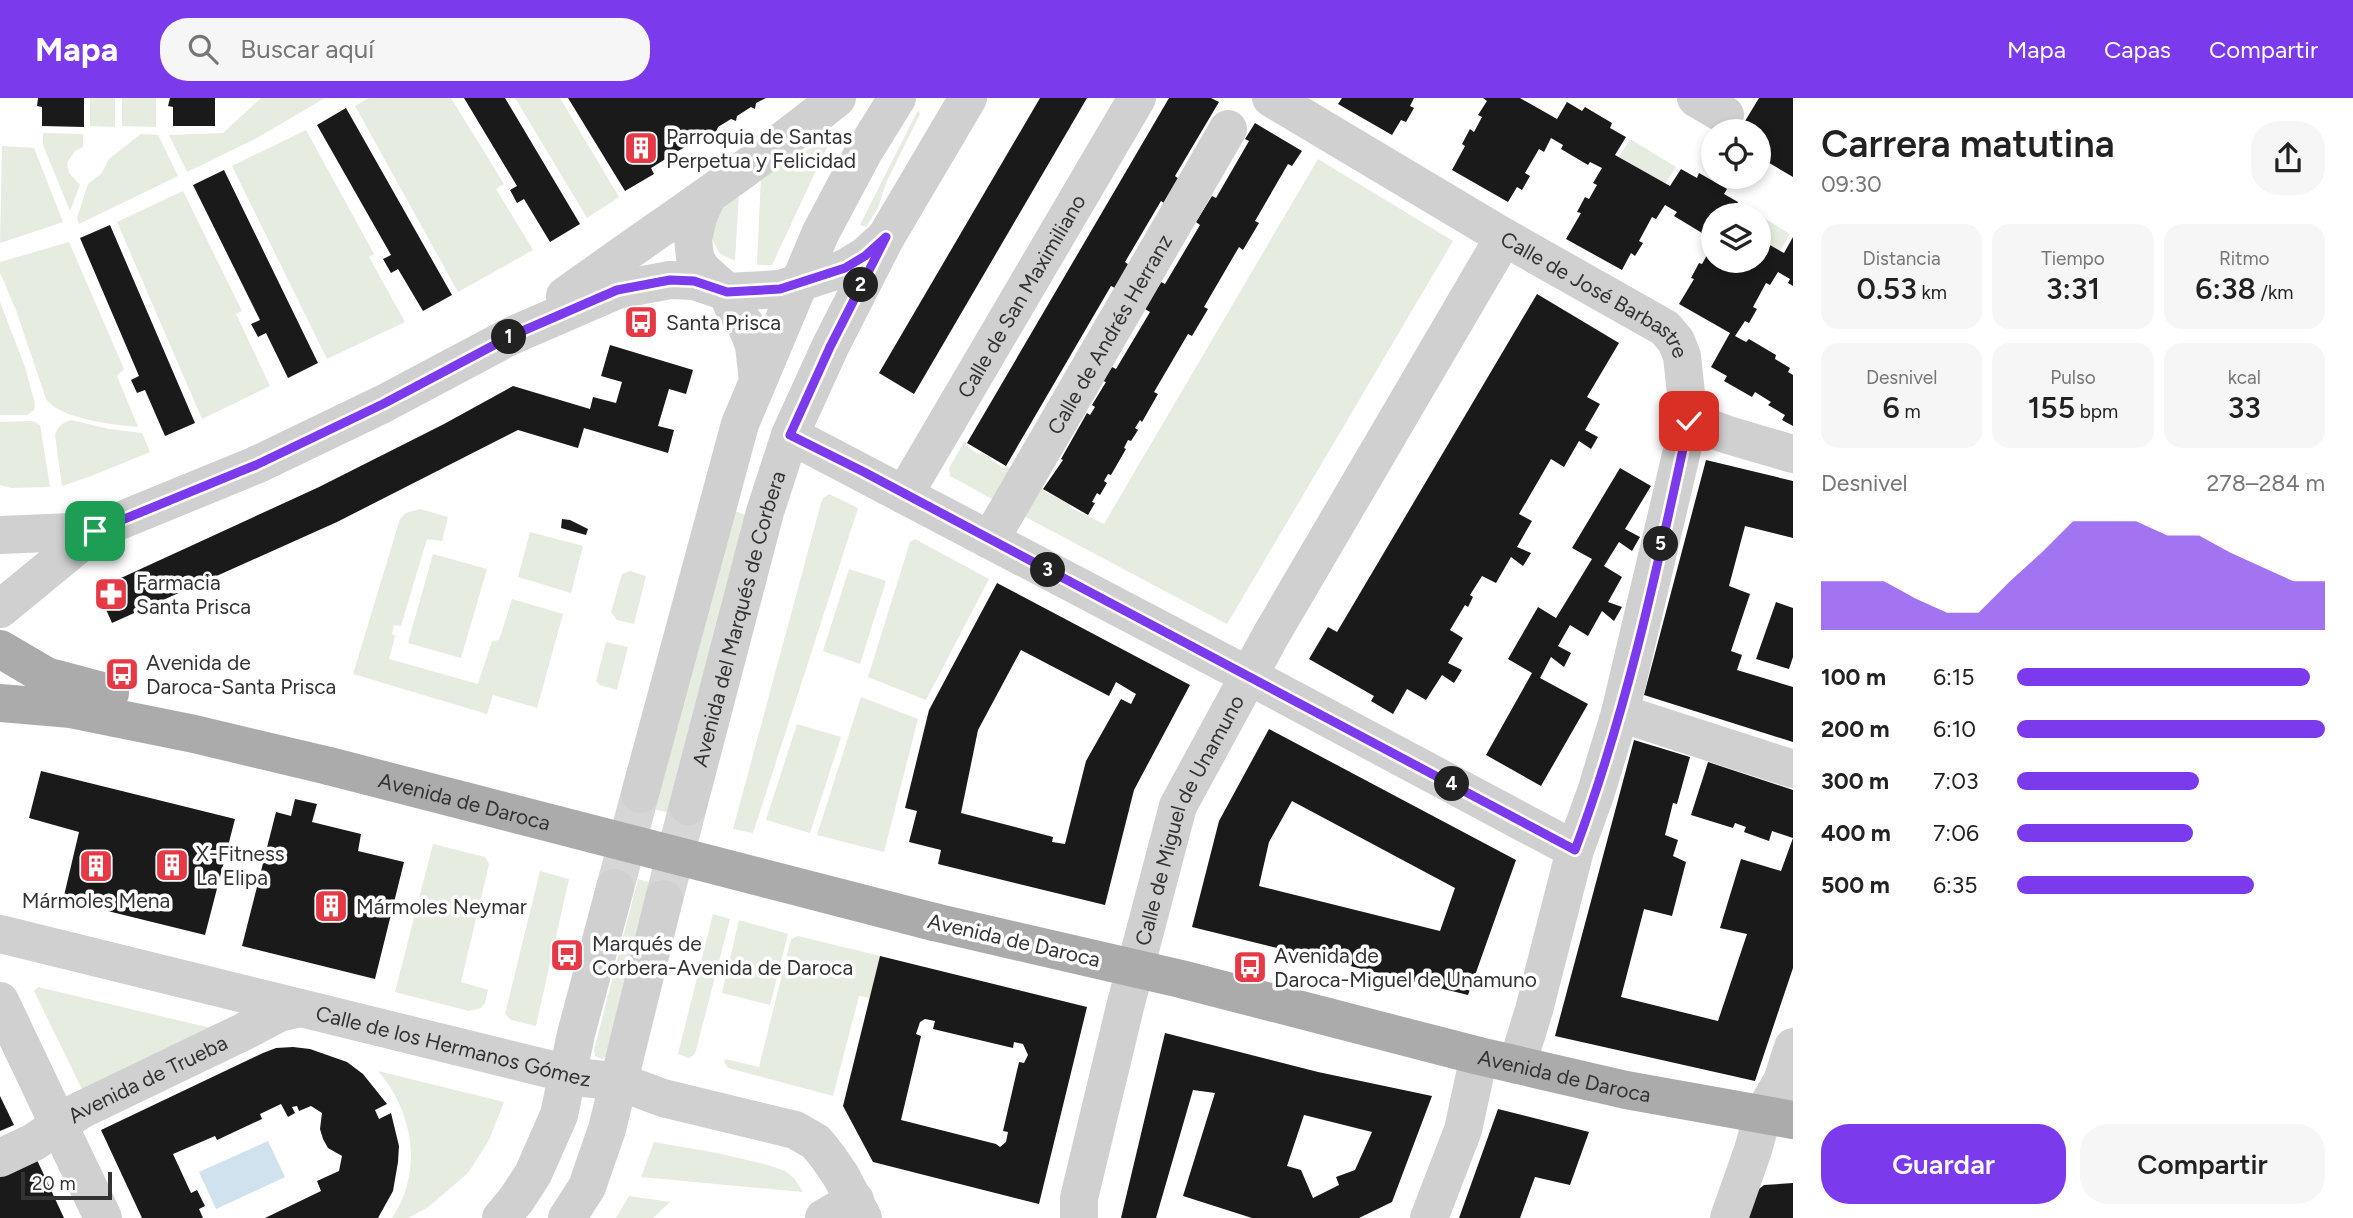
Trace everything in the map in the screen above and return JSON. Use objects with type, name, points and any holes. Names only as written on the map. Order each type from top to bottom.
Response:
[{"type":"main road","name":"Avenida de Daroca","points":[[0,649],[46,676],[117,695],[185,720],[239,744]]},
{"type":"main road","name":"Avenida de Daroca","points":[[0,703],[71,709],[239,744],[934,922],[1136,968],[1479,1056],[1626,1090],[1778,1117]]},
{"type":"street","points":[[640,794],[740,424],[797,285],[839,199],[897,98]]},
{"type":"street","points":[[0,609],[95,531],[256,465],[383,404],[511,336],[617,290],[670,280],[694,281],[727,292],[780,289],[845,268],[865,256],[892,227],[901,187],[926,136],[937,98]]},
{"type":"street","name":"Avenida del Marqués de Corbera","points":[[688,806],[765,512],[790,435],[830,347],[892,227],[968,98]]},
{"type":"street","name":"Calle de San Maximiliano","points":[[904,495],[1137,98]]},
{"type":"street","name":"Calle de José Barbastre","points":[[1271,98],[1504,237],[1665,328],[1676,341],[1682,356],[1689,421],[1620,713],[1575,850],[1532,1018],[1517,1065]]},
{"type":"street","points":[[511,336],[624,253],[706,199],[825,105]]},
{"type":"street","name":"Calle de Andrés Herranz","points":[[990,540],[1228,129]]},
{"type":"street","points":[[706,199],[693,239],[695,257],[701,269],[727,292],[754,345],[758,381]]},
{"type":"street","name":"Calle de Miguel de Unamuno","points":[[1079,1218],[1079,1199],[1178,806],[1249,676],[1504,237]]},
{"type":"street","points":[[1689,421],[1793,454]]},
{"type":"street","points":[[790,435],[1575,850]]},
{"type":"street","points":[[0,535],[95,531]]},
{"type":"street","points":[[1620,713],[1793,768]]},
{"type":"street","points":[[501,1218],[533,1174],[559,1115],[615,888]]},
{"type":"street","points":[[567,1218],[591,1177],[620,1082],[664,899]]},
{"type":"street","name":"Calle de los Hermanos Gómez","points":[[0,934],[601,1081],[620,1082],[663,1098],[796,1130],[816,1142],[841,1176],[847,1212]]},
{"type":"street","points":[[0,1001],[103,1218]]},
{"type":"street","name":"Avenida de Trueba","points":[[0,1158],[34,1142],[79,1111],[264,1020],[300,1007]]},
{"type":"street","points":[[1729,1218],[1754,1150],[1778,1117],[1782,1082],[1793,1047]]},
{"type":"street","points":[[1429,1218],[1463,1130],[1479,1056]]},
{"type":"street","points":[[525,1218],[557,1166],[557,1150],[551,1136]]},
{"type":"shaded area","points":[[90,98],[115,98],[115,127],[90,126]]},
{"type":"shaded area","points":[[122,98],[156,98],[156,127],[122,126]]},
{"type":"shaded area","points":[[261,98],[325,98],[257,138],[187,172],[169,135],[223,133]]},
{"type":"shaded area","points":[[369,98],[451,98],[504,184],[496,189],[533,250],[458,292],[355,106]]},
{"type":"shaded area","points":[[515,98],[560,98],[619,197],[587,218]]},
{"type":"shaded area","points":[[917,112],[920,114],[886,183],[878,208],[866,227],[860,225]]},
{"type":"shaded area","points":[[306,130],[374,254],[369,257],[405,322],[327,359],[232,166]]},
{"type":"shaded area","points":[[43,133],[83,134],[83,147],[75,151],[67,163],[69,173],[80,185],[70,211],[43,145]]},
{"type":"shaded area","points":[[141,134],[158,135],[178,176],[79,224],[77,218],[88,184],[101,174],[109,159]]},
{"type":"shaded area","points":[[1630,139],[1676,167],[1665,184],[1619,157]]},
{"type":"shaded area","points":[[826,141],[828,145],[772,265],[757,265],[761,176]]},
{"type":"shaded area","points":[[2,146],[34,148],[63,222],[0,243]]},
{"type":"shaded area","points":[[1318,159],[1453,241],[1227,624],[1014,511],[1031,481],[1045,492],[1070,504],[1069,507],[1104,524]]},
{"type":"shaded area","points":[[183,191],[242,311],[236,314],[270,386],[202,419],[117,222]]},
{"type":"shaded area","points":[[739,193],[735,261],[720,254],[712,239],[716,214]]},
{"type":"shaded area","points":[[1771,222],[1790,234],[1780,251],[1771,246]]},
{"type":"shaded area","points":[[69,242],[124,369],[117,376],[138,427],[102,423],[75,416],[63,412],[46,399],[16,310],[0,273],[0,262]]},
{"type":"shaded area","points":[[0,302],[25,367],[35,404],[34,410],[27,415],[0,415]]},
{"type":"shaded area","points":[[71,420],[142,433],[150,452],[62,486],[55,435],[61,425]]},
{"type":"shaded area","points":[[32,421],[40,425],[50,487],[12,488],[0,485],[0,422]]},
{"type":"shaded area","points":[[964,442],[967,443],[966,446],[980,455],[982,452],[1004,469],[1006,466],[1021,475],[1003,505],[950,476],[949,468]]},
{"type":"shaded area","points":[[829,494],[858,508],[753,833],[733,829],[821,503]]},
{"type":"shaded area","points":[[420,509],[448,517],[442,541],[427,539],[401,626],[394,625],[392,634],[395,636],[389,659],[478,684],[492,641],[499,640],[512,599],[563,614],[537,708],[493,695],[487,714],[353,674],[400,519],[406,513]]},
{"type":"shaded area","points":[[735,511],[749,516],[731,574],[670,813],[654,809],[718,563]]},
{"type":"shaded area","points":[[530,532],[583,546],[571,593],[518,577]]},
{"type":"shaded area","points":[[915,539],[989,579],[926,700],[868,677],[910,542]]},
{"type":"shaded area","points":[[433,554],[487,569],[461,658],[408,643]]},
{"type":"shaded area","points":[[849,569],[886,581],[860,664],[823,651]]},
{"type":"shaded area","points":[[630,571],[646,576],[634,624],[617,620],[611,612],[622,574]]},
{"type":"shaded area","points":[[606,642],[628,647],[617,690],[600,685],[596,681]]},
{"type":"shaded area","points":[[861,697],[918,719],[884,852],[817,835]]},
{"type":"shaded area","points":[[797,724],[841,737],[810,833],[766,820]]},
{"type":"shaded area","points":[[433,844],[485,857],[489,864],[461,982],[488,990],[481,1008],[469,1011],[395,992]]},
{"type":"shaded area","points":[[540,871],[569,879],[536,1026],[511,1020],[505,1014]]},
{"type":"shaded area","points":[[638,879],[652,883],[610,1054],[602,1059],[595,1056],[594,1050]]},
{"type":"shaded area","points":[[713,914],[730,919],[695,1054],[689,1058],[678,1054]]},
{"type":"shaded area","points":[[739,920],[788,934],[770,1005],[722,993]]},
{"type":"shaded area","points":[[798,936],[880,956],[870,998],[859,996],[833,1096],[728,1068],[724,1062],[726,1059],[759,1067],[791,939]]},
{"type":"shaded area","points":[[38,987],[215,1029],[83,1091],[34,991]]},
{"type":"shaded area","points":[[378,1071],[504,1102],[489,1140],[468,1173],[427,1208],[408,1218],[392,1218],[408,1181],[410,1142],[399,1104]]},
{"type":"shaded area","points":[[654,1142],[768,1165],[785,1171],[794,1178],[803,1192],[641,1177]]},
{"type":"shaded area","points":[[629,1196],[670,1202],[653,1218],[616,1218]]},
{"type":"water","points":[[268,1141],[285,1177],[216,1209],[199,1172]]},
{"type":"building","points":[[38,98],[84,98],[84,127],[42,126],[42,107],[37,106]]},
{"type":"building","points":[[170,98],[215,98],[215,126],[173,126],[173,107],[168,106]]},
{"type":"building","points":[[464,98],[505,98],[580,224],[550,242],[524,199],[517,203],[510,190],[517,186]]},
{"type":"building","name":"Parroquia de Santas Perpetua y Felicidad","points":[[568,98],[766,98],[756,103],[755,109],[751,107],[737,116],[736,121],[731,119],[718,127],[716,132],[712,131],[696,144],[692,143],[678,151],[677,156],[672,155],[651,168],[654,174],[625,191]]},
{"type":"building","points":[[1040,98],[1087,98],[914,394],[879,373]]},
{"type":"building","points":[[1169,98],[1211,98],[1219,102],[1175,176],[1179,179],[1164,203],[1161,201],[1125,262],[1129,265],[1115,288],[1111,286],[1006,466],[967,443]]},
{"type":"building","points":[[1342,98],[1414,98],[1410,106],[1414,108],[1406,122],[1401,120],[1392,135],[1338,104]]},
{"type":"building","points":[[1483,98],[1520,98],[1557,119],[1567,102],[1582,111],[1585,107],[1612,123],[1610,128],[1626,137],[1615,155],[1670,186],[1681,169],[1697,178],[1699,173],[1701,189],[1727,189],[1724,194],[1738,202],[1701,203],[1701,232],[1674,216],[1677,212],[1665,205],[1656,219],[1652,217],[1639,241],[1643,243],[1635,256],[1631,253],[1622,270],[1566,239],[1581,213],[1577,212],[1585,197],[1589,199],[1597,185],[1593,183],[1602,168],[1590,162],[1588,165],[1561,149],[1563,145],[1551,138],[1544,152],[1539,149],[1525,173],[1530,176],[1522,190],[1517,187],[1508,202],[1452,170],[1465,146],[1462,144],[1470,129],[1474,132],[1482,117],[1478,115],[1487,101]]},
{"type":"building","points":[[1759,98],[1793,98],[1793,177],[1771,164],[1771,119],[1746,119]]},
{"type":"building","points":[[346,108],[452,295],[423,311],[398,269],[391,273],[383,259],[391,255],[317,125]]},
{"type":"building","points":[[1255,123],[1302,151],[1292,166],[1288,164],[1255,221],[1259,223],[1243,250],[1239,247],[1204,307],[1208,309],[1192,336],[1188,334],[1154,392],[1158,394],[1142,422],[1140,420],[1135,428],[1138,430],[1131,441],[1128,440],[1124,448],[1126,449],[1111,475],[1108,474],[1104,481],[1107,483],[1100,495],[1097,493],[1088,515],[1043,489],[1063,460],[1061,459],[1087,413],[1090,415],[1095,407],[1092,405],[1106,382],[1103,381],[1112,367],[1116,369],[1150,312],[1145,309],[1161,282],[1165,284],[1200,225],[1196,222],[1212,196],[1216,198],[1249,141],[1245,139]]},
{"type":"building","points":[[224,170],[318,363],[288,378],[266,333],[258,337],[251,324],[260,320],[193,185]]},
{"type":"building","points":[[110,225],[195,423],[165,436],[145,390],[137,393],[131,380],[139,376],[80,238]]},
{"type":"building","points":[[1793,237],[1793,286],[1788,283],[1790,279],[1778,272],[1770,285],[1766,283],[1753,307],[1757,309],[1749,323],[1745,321],[1735,336],[1746,342],[1749,339],[1776,355],[1775,359],[1790,368],[1788,372],[1793,375],[1793,426],[1782,420],[1785,415],[1768,405],[1771,402],[1755,392],[1752,397],[1724,381],[1727,376],[1711,367],[1730,333],[1679,304],[1694,279],[1691,278],[1699,263],[1701,273],[1771,273],[1771,246],[1784,253]]},
{"type":"building","points":[[1537,294],[1619,343],[1587,397],[1600,404],[1585,430],[1598,437],[1591,449],[1579,441],[1564,467],[1551,459],[1519,514],[1532,521],[1517,547],[1531,553],[1523,566],[1511,557],[1496,583],[1482,576],[1470,595],[1473,597],[1468,607],[1465,605],[1450,630],[1463,638],[1448,663],[1462,670],[1454,683],[1442,675],[1426,700],[1407,689],[1393,714],[1371,701],[1374,696],[1309,659],[1328,627],[1337,632]]},
{"type":"building","points":[[610,345],[693,370],[686,394],[669,389],[658,426],[674,430],[668,453],[584,428],[578,448],[518,430],[337,522],[112,623],[97,589],[319,487],[513,386],[590,409],[593,397],[616,403],[622,382],[601,376]]},
{"type":"building","points":[[1706,460],[1793,481],[1793,538],[1745,526],[1729,586],[1750,594],[1731,651],[1742,655],[1737,670],[1793,687],[1793,742],[1644,695]]},
{"type":"building","points":[[1620,468],[1651,486],[1625,529],[1640,537],[1632,551],[1619,542],[1604,566],[1622,577],[1608,602],[1622,607],[1614,621],[1602,611],[1588,636],[1570,625],[1558,646],[1571,653],[1564,667],[1551,657],[1540,678],[1588,704],[1541,786],[1486,755],[1532,673],[1508,659],[1538,607],[1556,618],[1592,559],[1572,548]]},
{"type":"building","points":[[562,519],[588,529],[586,535],[561,528]]},
{"type":"building","points":[[997,583],[1190,685],[1134,790],[1105,905],[938,864],[941,850],[909,842],[917,811],[905,808],[929,710]],"holes":[[[1021,650],[1109,696],[1116,682],[1136,694],[1131,704],[1121,699],[1086,761],[1065,844],[1052,842],[1053,837],[961,813],[978,730]]]},
{"type":"building","points":[[1776,602],[1793,608],[1793,657],[1789,669],[1756,659]]},
{"type":"building","points":[[1269,729],[1516,860],[1468,995],[1192,927],[1219,821]],"holes":[[[1292,801],[1455,888],[1440,931],[1259,886],[1269,842]]]},
{"type":"building","points":[[1634,740],[1690,757],[1677,804],[1673,803],[1665,835],[1678,840],[1673,856],[1686,862],[1672,916],[1644,909],[1621,997],[1718,1021],[1747,934],[1720,928],[1741,859],[1781,871],[1793,838],[1793,968],[1755,1081],[1555,1036]]},
{"type":"building","points":[[1708,762],[1793,790],[1793,838],[1772,831],[1769,841],[1744,832],[1746,827],[1735,823],[1733,828],[1691,815]]},
{"type":"building","points":[[41,771],[235,819],[205,935],[63,900],[79,832],[29,818]]},
{"type":"building","points":[[295,799],[317,804],[312,822],[361,834],[358,851],[404,862],[375,979],[242,946],[276,812],[291,816]]},
{"type":"building","points":[[880,956],[1087,1007],[1039,1204],[873,1162],[843,1106]],"holes":[[[925,1019],[935,1021],[933,1029],[1013,1048],[1014,1042],[1023,1044],[1028,1055],[1024,1063],[1019,1062],[1003,1131],[1008,1132],[1006,1142],[1000,1147],[901,1120],[921,1036],[916,1034],[920,1022]]]},
{"type":"building","points":[[1165,1033],[1318,1072],[1432,1096],[1392,1202],[1359,1218],[1252,1218],[1183,1196],[1215,1093],[1193,1090],[1156,1218],[1121,1218]],"holes":[[[1304,1115],[1372,1132],[1355,1170],[1336,1177],[1339,1185],[1313,1198],[1301,1170],[1287,1166]]]},
{"type":"building","points":[[276,1048],[310,1049],[347,1062],[363,1074],[387,1104],[375,1110],[379,1119],[391,1113],[399,1146],[398,1162],[393,1191],[378,1218],[265,1218],[321,1191],[317,1181],[339,1171],[342,1156],[328,1148],[323,1139],[320,1129],[322,1113],[311,1106],[299,1111],[297,1106],[292,1107],[295,1113],[288,1117],[281,1104],[260,1114],[262,1119],[217,1140],[215,1136],[173,1154],[191,1193],[197,1190],[205,1206],[199,1209],[203,1218],[142,1218],[101,1130],[263,1053]]},
{"type":"building","points":[[0,1096],[14,1125],[0,1131]]},
{"type":"building","points":[[1498,1109],[1589,1132],[1570,1185],[1535,1177],[1520,1218],[1459,1218]]},
{"type":"building","points":[[37,1160],[64,1218],[0,1218],[0,1177]]},
{"type":"building","points":[[1793,1183],[1793,1218],[1742,1218],[1750,1196],[1764,1185]]},
{"type":"tunnel","points":[[615,888],[640,794]]},
{"type":"tunnel","points":[[664,899],[688,806]]},
{"type":"place","name":"Parroquia de Santas Perpetua y Felicidad","points":[[641,148]]},
{"type":"place","name":"Santa Prisca","points":[[641,322]]},
{"type":"place","name":"Farmacia Santa Prisca","points":[[111,594]]},
{"type":"place","name":"Avenida de Daroca-Santa Prisca","points":[[122,674]]},
{"type":"place","name":"X-Fitness La Elipa","points":[[172,865]]},
{"type":"place","name":"Mármoles Mena","points":[[96,866]]},
{"type":"place","name":"Mármoles Neymar","points":[[331,906]]},
{"type":"place","name":"Marqués de Corbera-Avenida de Daroca","points":[[567,955]]},
{"type":"place","name":"Avenida de Daroca-Miguel de Unamuno","points":[[1250,967]]},
{"type":"route","points":[[95,531],[256,465],[383,404],[511,336],[617,290],[670,280],[694,281],[727,292],[780,289],[845,268],[865,256],[886,237],[830,347],[790,435],[1575,850],[1620,713],[1689,421]]}]
